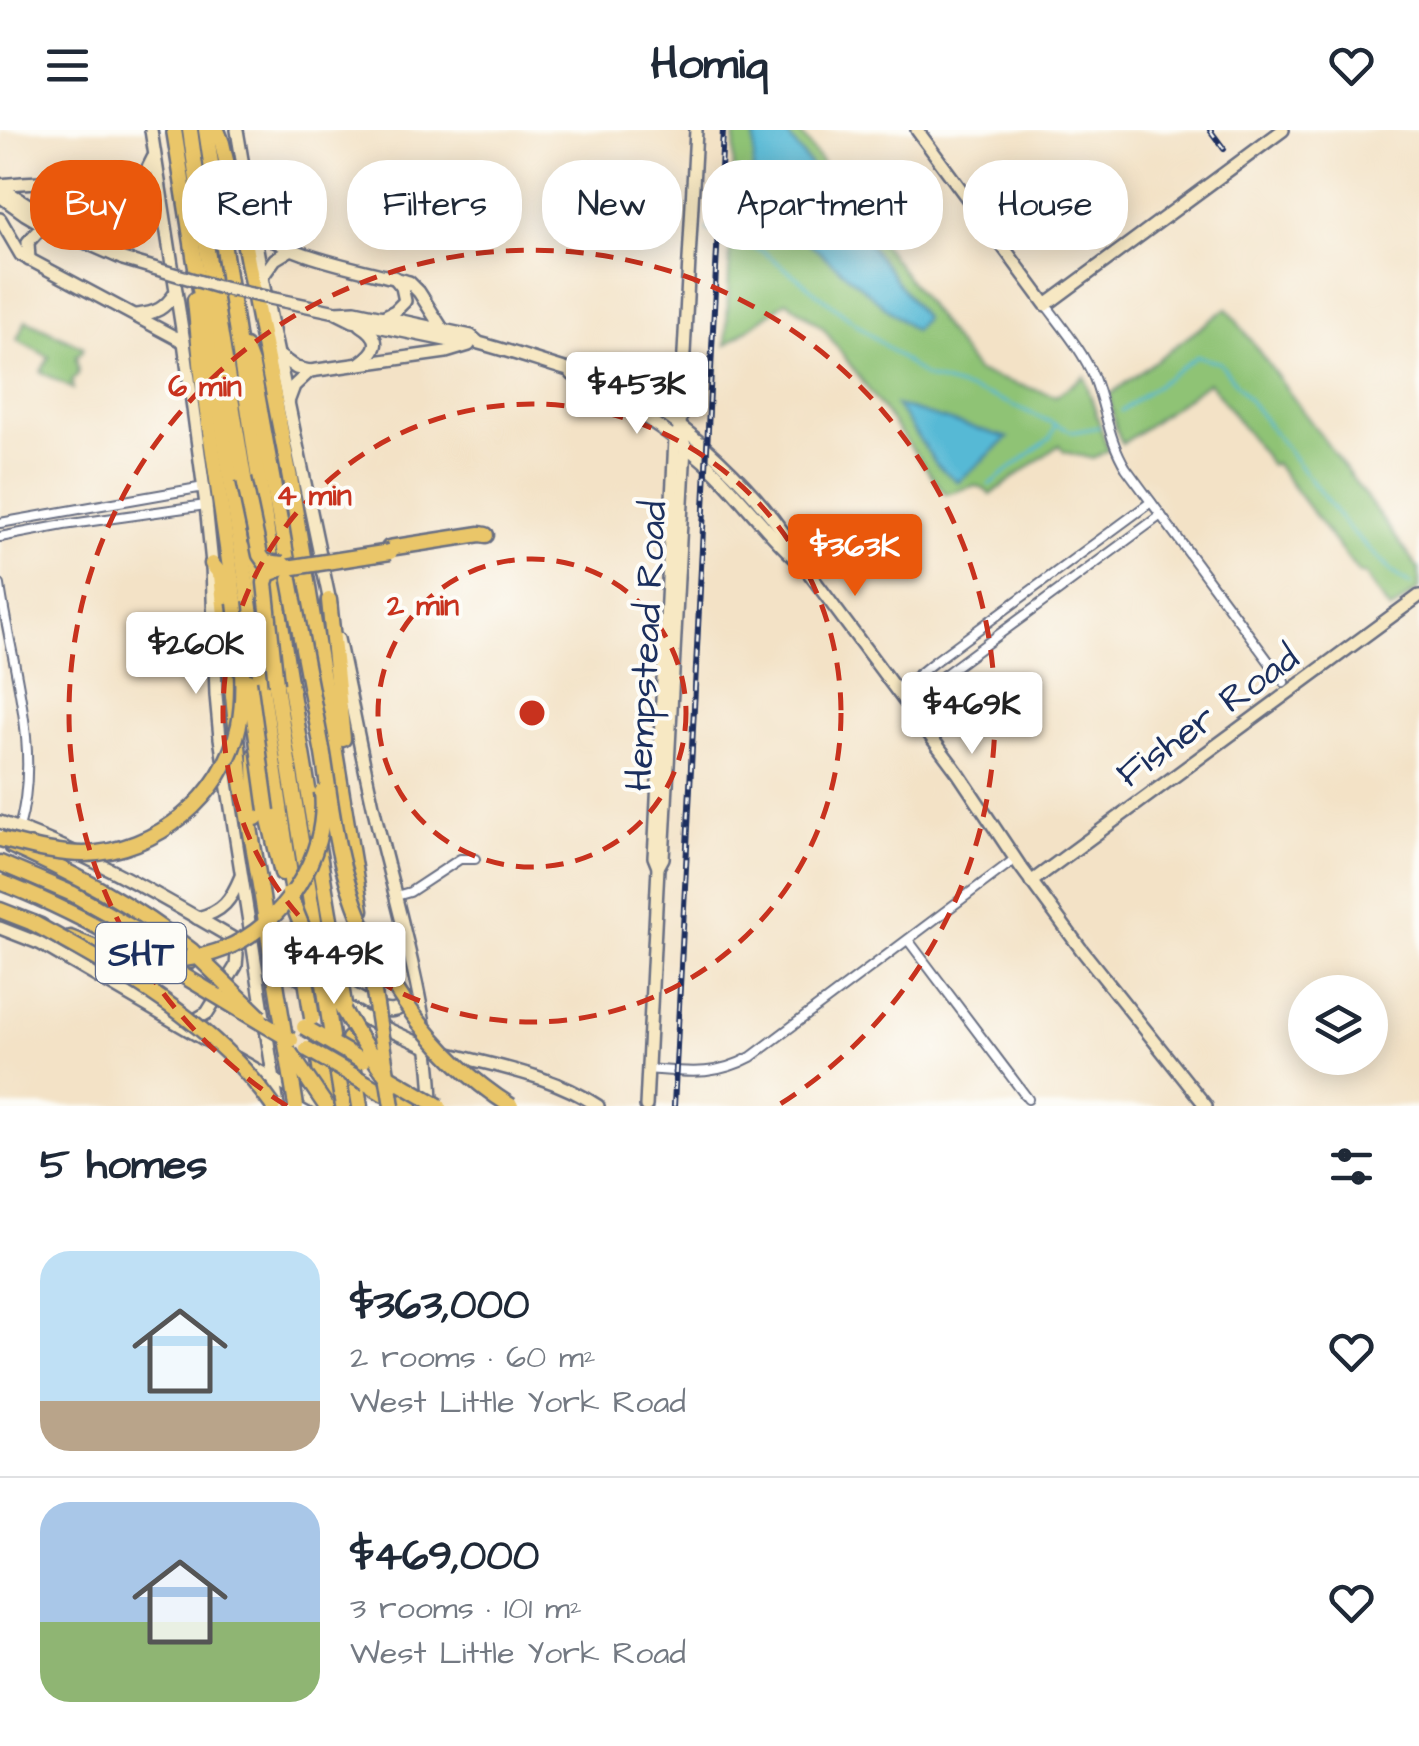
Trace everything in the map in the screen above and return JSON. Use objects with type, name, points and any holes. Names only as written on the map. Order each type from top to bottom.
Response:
[{"type":"highway","points":[[174,130],[253,619],[324,1106]]},
{"type":"highway","points":[[190,130],[343,1106]]},
{"type":"highway","points":[[206,130],[360,1106]]},
{"type":"highway","points":[[217,130],[240,221],[290,478],[392,1106]]},
{"type":"highway","points":[[0,840],[55,852],[89,854],[136,844],[190,810],[216,780],[239,727],[242,683],[235,602],[198,344],[194,262]]},
{"type":"highway","points":[[236,323],[252,366],[342,863],[365,930],[384,970],[432,1040],[486,1090],[511,1106]]},
{"type":"highway","points":[[244,479],[260,555],[265,562],[280,564],[390,550],[481,538],[486,535],[480,534],[390,550],[281,569],[268,574],[265,582],[276,684]]},
{"type":"highway","points":[[212,564],[221,576],[241,776],[263,891]]},
{"type":"highway","points":[[329,600],[352,850]]},
{"type":"highway","points":[[235,602],[267,810],[287,888],[309,945],[344,1013],[407,1106]]},
{"type":"highway","points":[[253,619],[258,847],[296,1106]]},
{"type":"highway","points":[[0,910],[139,962],[196,957],[224,949],[248,936],[274,916],[296,890],[316,846],[323,803],[317,722]]},
{"type":"highway","points":[[0,840],[80,877],[132,907],[192,951],[265,1022],[324,1106]]},
{"type":"highway","name":"SHT","points":[[0,863],[104,911],[435,1106]]},
{"type":"highway","name":"SHT","points":[[0,882],[30,893],[122,942],[407,1106]]},
{"type":"highway","points":[[31,922],[171,1006],[231,1058],[275,1106]]},
{"type":"main road","points":[[151,130],[204,487],[212,564],[220,738],[274,1079],[275,1106]]},
{"type":"main road","points":[[237,130],[242,160]]},
{"type":"main road","name":"Hempstead Road","points":[[646,1106],[658,867],[654,840],[696,130]]},
{"type":"main road","points":[[916,130],[1046,305],[1283,130]]},
{"type":"main road","points":[[152,160],[154,154]]},
{"type":"main road","points":[[0,186],[30,183]]},
{"type":"main road","points":[[0,186],[30,209]]},
{"type":"main road","points":[[0,196],[30,213]]},
{"type":"main road","points":[[0,219],[17,250],[28,260],[184,342]]},
{"type":"main road","points":[[28,260],[30,240]]},
{"type":"main road","points":[[102,250],[169,274],[336,312],[367,328],[376,342],[373,353],[359,364]]},
{"type":"main road","points":[[257,250],[377,825],[396,896],[435,1106]]},
{"type":"main road","points":[[262,278],[274,259],[290,250],[394,277],[415,286],[443,330]]},
{"type":"main road","points":[[383,317],[406,301],[394,277]]},
{"type":"main road","points":[[136,314],[162,310],[176,292]]},
{"type":"main road","points":[[336,312],[355,311],[471,336],[474,344]]},
{"type":"main road","points":[[353,320],[474,344],[604,379],[653,408],[806,568]]},
{"type":"main road","points":[[278,355],[296,368],[310,371],[375,364],[474,344]]},
{"type":"main road","points":[[565,369],[680,437],[748,489],[791,540],[806,568],[967,786],[1031,882],[1206,1106]]},
{"type":"main road","points":[[288,402],[294,386],[310,371]]},
{"type":"main road","points":[[653,408],[667,408],[682,392]]},
{"type":"main road","name":"Fisher Road","points":[[1031,882],[1419,596]]},
{"type":"main road","points":[[0,822],[76,852],[254,950],[368,1020],[427,1047],[548,1080],[598,1106]]},
{"type":"main road","points":[[196,918],[227,905],[241,876]]},
{"type":"main road","points":[[247,912],[274,949],[388,1012],[399,1009],[410,996],[413,978]]},
{"type":"main road","points":[[0,928],[41,944],[324,1106]]},
{"type":"main road","points":[[177,1024],[207,1013],[236,966],[237,954],[227,936]]},
{"type":"main road","points":[[418,1002],[437,1034],[470,1059]]},
{"type":"street","points":[[1046,305],[1086,361],[1117,453],[1284,682]]},
{"type":"street","points":[[0,523],[204,487]]},
{"type":"street","points":[[898,691],[1151,502]]},
{"type":"street","points":[[0,537],[206,505]]},
{"type":"street","points":[[908,704],[1161,515]]},
{"type":"street","points":[[1045,580],[1055,594]]},
{"type":"street","points":[[0,585],[28,755],[26,797],[19,828]]},
{"type":"street","points":[[973,633],[983,646]]},
{"type":"street","points":[[396,896],[410,892],[460,859],[475,859]]},
{"type":"street","points":[[648,1069],[712,1072],[744,1061],[1015,859]]},
{"type":"street","points":[[908,940],[1028,1099]]},
{"type":"green space","points":[[735,130],[798,130],[820,160],[734,160]]},
{"type":"green space","points":[[730,250],[887,250],[977,372],[1056,396],[1084,376],[1108,450],[1093,459],[1064,452],[1059,445],[990,495],[975,486],[945,494],[823,328],[787,301],[726,345]]},
{"type":"green space","points":[[1227,308],[1419,569],[1419,589],[1390,611],[1209,382],[1122,444],[1109,395]]},
{"type":"green space","points":[[26,320],[83,347],[76,356],[78,374],[72,380],[73,389],[41,372],[49,357],[17,340]]},
{"type":"water","points":[[755,130],[784,130],[806,160],[754,160]]},
{"type":"water","points":[[817,250],[873,250],[924,318],[914,331]]},
{"type":"water","points":[[896,405],[1008,438],[958,482],[937,465]]},
{"type":"waterway","points":[[759,250],[925,377],[994,397],[1073,432],[1099,427]]},
{"type":"waterway","points":[[1121,411],[1197,356],[1220,363],[1348,528],[1393,573],[1411,585]]},
{"type":"waterway","points":[[989,485],[1050,438],[1056,424]]},
{"type":"railway","points":[[674,1106],[723,130]]},
{"type":"railway","points":[[1210,130],[1224,149]]}]
